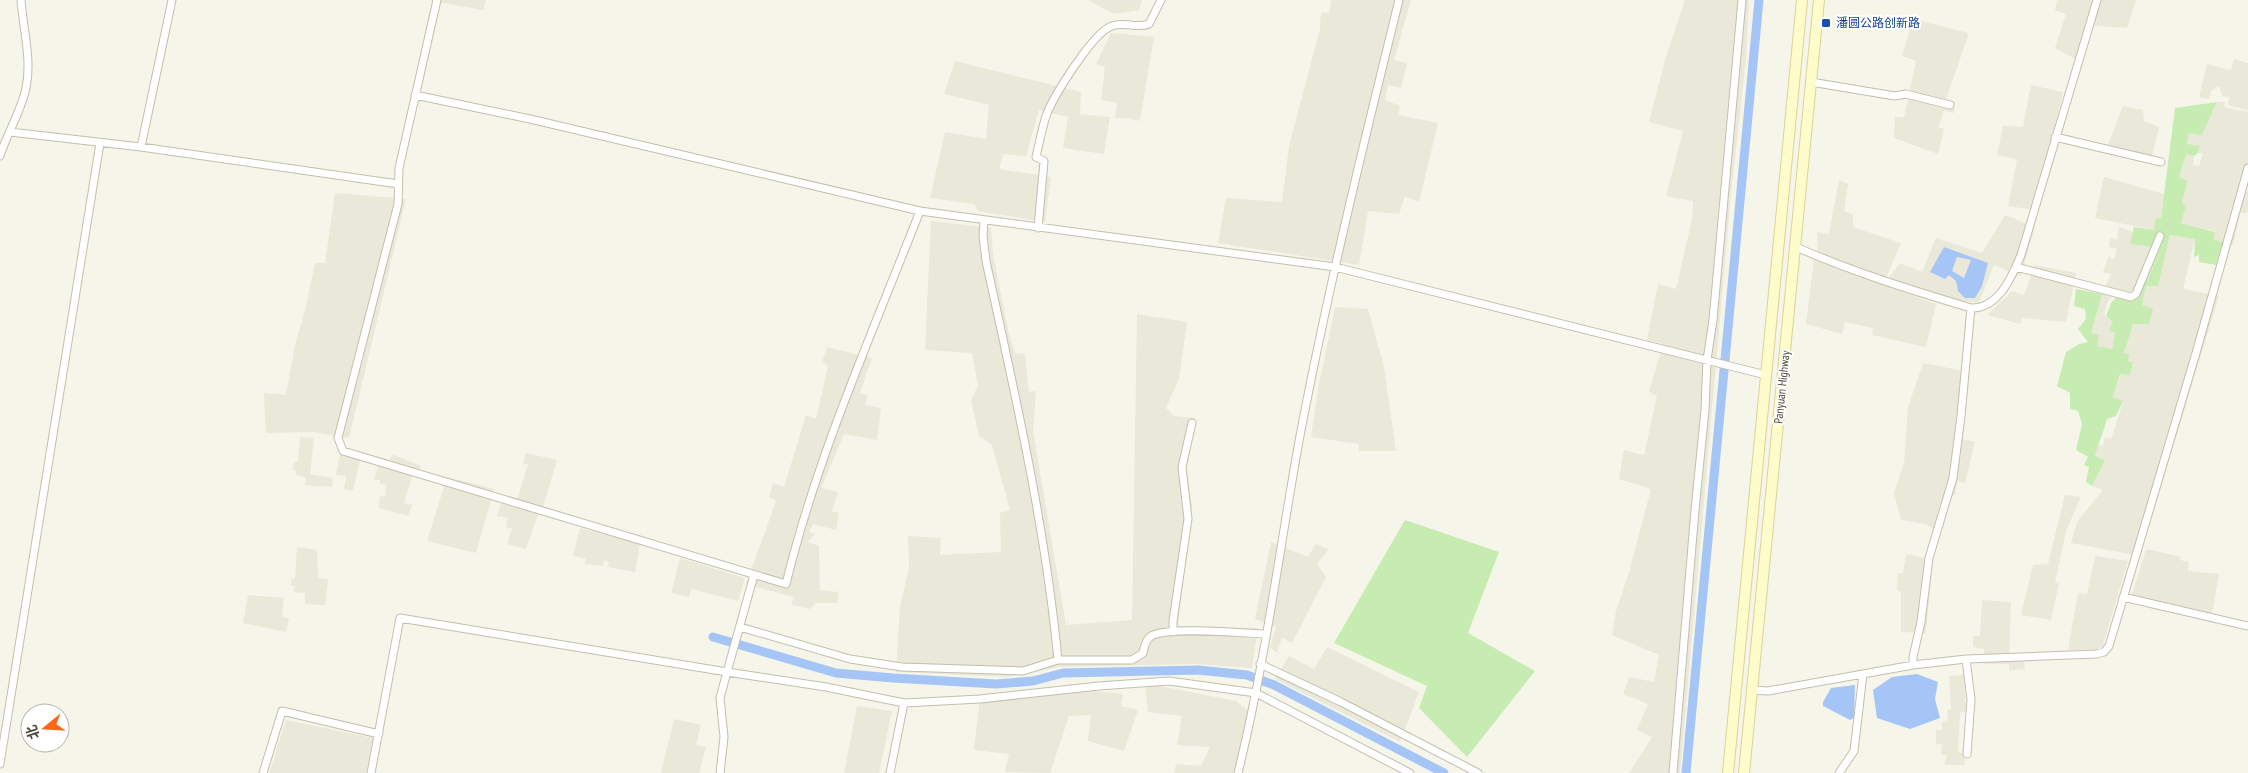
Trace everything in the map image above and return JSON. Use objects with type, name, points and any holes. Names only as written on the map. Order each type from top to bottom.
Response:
[{"type":"main road","name":"Panyuan Highway","points":[[1728,773],[1802,0]]},
{"type":"main road","name":"Panyuan Highway","points":[[1744,773],[1819,0]]},
{"type":"street","points":[[0,156],[20,109],[26,87],[28,67],[20,0]]},
{"type":"street","points":[[140,147],[172,0]]},
{"type":"street","points":[[437,0],[399,168],[398,204],[338,438],[343,451],[786,584],[799,532],[822,464],[920,210]]},
{"type":"street","points":[[1038,228],[1044,161],[1036,157],[1046,114],[1074,67],[1102,32],[1111,26],[1122,24],[1141,27],[1150,24],[1161,0]]},
{"type":"street","points":[[1238,773],[1256,691],[1300,440],[1335,267],[1399,0]]},
{"type":"street","points":[[1673,773],[1742,0]]},
{"type":"street","points":[[1796,247],[1842,267],[1971,308],[1980,309],[1989,305],[2004,288],[2016,267],[2097,0]]},
{"type":"street","points":[[1811,82],[1895,96],[1906,94],[1950,105]]},
{"type":"street","points":[[415,95],[530,119],[920,210],[984,221],[1335,267],[1766,375]]},
{"type":"street","points":[[10,132],[140,147],[398,184]]},
{"type":"street","points":[[2055,137],[2161,162]]},
{"type":"street","points":[[0,764],[100,143]]},
{"type":"street","points":[[1752,690],[1768,691],[1863,674],[1966,659],[2096,654],[2104,652],[2109,646],[2196,353],[2248,168]]},
{"type":"street","points":[[984,221],[983,236],[986,261],[1032,473],[1051,588],[1058,660]]},
{"type":"street","points":[[2016,267],[2131,297],[2136,294],[2160,236]]},
{"type":"street","points":[[1913,666],[1929,558],[1953,478],[1971,308]]},
{"type":"street","points":[[1173,632],[1188,519],[1182,467],[1192,424]]},
{"type":"street","points":[[720,773],[724,737],[720,698],[754,575]]},
{"type":"street","points":[[2123,597],[2248,626]]},
{"type":"street","points":[[371,773],[380,734],[400,618],[826,687],[904,703],[980,699],[1098,686],[1169,682],[1256,691],[1410,773]]},
{"type":"street","points":[[740,627],[850,659],[902,667],[1023,671],[1058,660],[1132,660],[1143,654],[1150,636],[1173,632],[1203,630],[1265,634]]},
{"type":"street","points":[[1966,659],[1971,699],[1967,754]]},
{"type":"street","points":[[1260,665],[1341,702],[1478,773]]},
{"type":"street","points":[[1840,773],[1854,751],[1863,674]]},
{"type":"street","points":[[890,773],[904,703]]},
{"type":"street","points":[[263,773],[282,711],[380,734]]},
{"type":"shaded area","points":[[428,0],[486,0],[483,10]]},
{"type":"shaded area","points":[[1088,0],[1142,0],[1139,10],[1114,14]]},
{"type":"shaded area","points":[[1331,0],[1411,0],[1394,60],[1407,63],[1401,88],[1388,85],[1385,100],[1400,106],[1398,115],[1438,123],[1419,202],[1405,196],[1399,214],[1368,211],[1359,265],[1218,243],[1226,198],[1282,202],[1289,146],[1320,29],[1321,12],[1329,13]]},
{"type":"shaded area","points":[[1685,0],[1749,0],[1746,59],[1731,194],[1680,773],[1629,773],[1652,737],[1637,730],[1648,704],[1623,694],[1629,677],[1654,682],[1659,655],[1612,635],[1616,611],[1629,572],[1651,489],[1619,479],[1624,450],[1644,455],[1657,396],[1649,392],[1663,344],[1647,340],[1658,284],[1676,289],[1692,219],[1693,201],[1666,196],[1683,131],[1649,122],[1665,60]]},
{"type":"shaded area","points":[[2057,0],[2136,0],[2127,28],[2098,26],[2086,22],[2079,61],[2055,48],[2066,14],[2055,10]]},
{"type":"shaded area","points":[[1913,19],[1969,33],[1946,99],[1955,101],[1954,113],[1944,111],[1938,127],[1944,129],[1938,154],[1894,138],[1895,117],[1904,117],[1916,61],[1902,56]]},
{"type":"shaded area","points":[[1111,33],[1154,37],[1140,121],[1128,118],[1115,118],[1117,103],[1101,100],[1105,67],[1096,64]]},
{"type":"shaded area","points":[[2234,59],[2248,63],[2248,110],[2228,105],[2229,97],[2222,96],[2219,86],[2211,91],[2209,99],[2199,97],[2207,64],[2231,70]]},
{"type":"shaded area","points":[[955,61],[1081,92],[1080,114],[1110,117],[1104,154],[1063,148],[1068,117],[1039,110],[1026,156],[1003,154],[999,169],[1051,177],[1045,222],[978,211],[974,204],[930,198],[945,132],[986,139],[989,105],[944,94]]},
{"type":"shaded area","points":[[2031,85],[2063,92],[2034,210],[2008,206],[2017,159],[1997,155],[2003,126],[2023,127]]},
{"type":"shaded area","points":[[2217,102],[2225,102],[2224,107],[2248,112],[2248,181],[2245,191],[2248,192],[2248,209],[2247,213],[2240,213],[2233,245],[2214,240],[2215,231],[2181,223],[2186,206],[2182,203],[2188,181],[2179,177],[2186,154],[2194,156],[2193,165],[2199,166],[2203,153],[2198,153],[2200,146],[2187,145],[2189,133],[2202,135]]},
{"type":"shaded area","points":[[2123,106],[2143,110],[2144,121],[2159,127],[2152,156],[2108,145]]},
{"type":"shaded area","points":[[2104,177],[2164,194],[2161,218],[2154,230],[2095,218]]},
{"type":"shaded area","points":[[1839,180],[1848,184],[1844,211],[1853,214],[1853,227],[1901,243],[1886,278],[1818,253],[1817,232],[1829,234]]},
{"type":"shaded area","points":[[335,193],[406,199],[349,438],[313,432],[266,433],[264,393],[286,395],[295,345],[315,263],[325,263]]},
{"type":"shaded area","points":[[2005,215],[2035,227],[2021,276],[1994,265],[1979,302],[1961,301],[1900,284],[1901,282],[1889,277],[1900,263],[1922,272],[1936,238],[1982,253]]},
{"type":"shaded area","points":[[931,221],[991,228],[993,254],[1009,334],[1015,353],[1025,354],[1029,392],[1036,391],[1033,431],[1066,625],[1132,620],[1137,314],[1187,322],[1179,379],[1166,408],[1174,416],[1195,418],[1187,469],[1192,506],[1178,626],[1258,628],[1252,668],[1193,664],[1058,667],[1009,677],[896,672],[900,607],[909,568],[908,536],[941,538],[940,555],[1001,552],[1000,513],[1010,510],[992,445],[979,436],[971,400],[978,385],[972,353],[925,350]]},
{"type":"shaded area","points":[[2119,227],[2133,232],[2130,244],[2160,248],[2148,279],[2132,292],[2117,289],[2107,303],[2104,315],[2113,322],[2115,332],[2112,349],[2096,346],[2090,333],[2100,298],[2111,274],[2103,272],[2109,256],[2114,260],[2117,249],[2109,247],[2110,238],[2117,240]]},
{"type":"shaded area","points":[[2170,235],[2195,239],[2183,289],[2219,296],[2140,556],[2071,543],[2077,522],[2103,490],[2092,486],[2105,460],[2094,456],[2098,445],[2105,447],[2103,445],[2105,438],[2111,439],[2123,402],[2113,397],[2121,373],[2130,375],[2133,363],[2127,361],[2124,353],[2133,323],[2149,324],[2142,305],[2146,285],[2158,286]]},
{"type":"shaded area","points":[[1814,260],[1936,304],[1926,347],[1872,335],[1873,328],[1845,322],[1842,334],[1806,324]]},
{"type":"shaded area","points":[[2035,265],[2076,273],[2066,322],[2022,318],[2020,324],[1987,315],[2012,291],[2024,295]]},
{"type":"shaded area","points":[[1335,307],[1368,309],[1384,367],[1396,451],[1359,451],[1359,444],[1311,437],[1318,389]]},
{"type":"shaded area","points":[[827,347],[872,358],[860,393],[868,395],[865,405],[881,408],[877,440],[844,434],[821,488],[838,492],[832,511],[839,513],[836,530],[813,524],[809,532],[815,534],[808,542],[819,546],[820,590],[838,592],[838,603],[816,603],[810,609],[792,605],[793,597],[746,584],[776,501],[769,497],[773,483],[784,487],[806,415],[816,419],[828,366],[822,362]]},
{"type":"shaded area","points":[[1923,363],[1969,372],[1963,439],[1975,442],[1965,483],[1958,481],[1955,495],[1944,501],[1934,529],[1926,524],[1901,520],[1894,493],[1904,463],[1908,407]]},
{"type":"shaded area","points":[[300,437],[314,438],[310,474],[333,478],[332,487],[305,485],[306,477],[296,475],[296,471],[293,470],[294,462],[298,462]]},
{"type":"shaded area","points":[[526,453],[557,460],[543,507],[517,500],[528,464],[523,464]]},
{"type":"shaded area","points":[[340,454],[360,460],[353,491],[344,489],[346,476],[336,475]]},
{"type":"shaded area","points":[[392,454],[421,466],[416,477],[412,477],[404,503],[412,505],[408,516],[379,508],[380,496],[385,497],[386,485],[380,484],[380,480],[374,480],[381,457],[390,460]]},
{"type":"shaded area","points":[[447,477],[494,489],[476,553],[427,541]]},
{"type":"shaded area","points":[[2065,495],[2081,497],[2066,531],[2055,583],[2059,583],[2051,620],[2021,615],[2033,565],[2048,564]]},
{"type":"shaded area","points":[[501,503],[538,514],[526,549],[507,544],[512,529],[506,527],[508,518],[497,516]]},
{"type":"shaded area","points":[[580,528],[640,543],[635,572],[608,567],[609,562],[604,560],[603,566],[584,564],[586,559],[573,556]]},
{"type":"shaded area","points":[[1271,542],[1308,557],[1316,544],[1329,549],[1317,564],[1326,577],[1292,643],[1282,638],[1277,653],[1270,647],[1276,627],[1255,619]]},
{"type":"shaded area","points":[[297,547],[317,550],[318,578],[328,579],[325,605],[305,604],[305,593],[293,592],[295,586],[291,585],[292,578],[295,579]]},
{"type":"shaded area","points":[[2146,549],[2181,557],[2180,560],[2189,562],[2188,571],[2219,574],[2212,614],[2132,595]]},
{"type":"shaded area","points":[[1906,554],[1933,560],[1926,633],[1901,632],[1901,592],[1897,590],[1898,573],[1903,573]]},
{"type":"shaded area","points":[[2095,556],[2128,561],[2103,645],[2098,649],[2068,650],[2078,593],[2087,594]]},
{"type":"shaded area","points":[[680,558],[745,578],[738,601],[692,589],[689,597],[671,593]]},
{"type":"shaded area","points":[[248,595],[284,598],[282,617],[289,618],[286,632],[243,623]]},
{"type":"shaded area","points":[[1982,600],[2011,602],[2009,660],[2024,662],[2025,669],[2009,671],[2009,664],[1984,664],[1984,649],[1973,647],[1973,636],[1980,636]]},
{"type":"shaded area","points":[[1327,647],[1419,692],[1400,742],[1275,679],[1289,656],[1314,669]]},
{"type":"shaded area","points":[[1964,675],[1966,711],[1960,713],[1958,752],[1964,754],[1965,765],[1944,765],[1947,755],[1941,755],[1942,743],[1936,745],[1936,730],[1942,730],[1942,722],[1948,720],[1947,710],[1951,709],[1949,676]]},
{"type":"shaded area","points":[[1145,683],[1236,701],[1253,714],[1238,773],[1174,773],[1176,764],[1201,766],[1210,747],[1177,745],[1182,716],[1148,712]]},
{"type":"shaded area","points":[[1071,689],[1123,694],[1121,706],[1138,710],[1124,751],[1088,741],[1091,715],[1069,716],[1050,773],[1005,772],[1009,754],[974,750],[980,699]]},
{"type":"shaded area","points":[[857,706],[892,711],[879,773],[844,773]]},
{"type":"shaded area","points":[[674,719],[701,725],[696,745],[706,747],[699,773],[661,773]]},
{"type":"shaded area","points":[[286,720],[373,738],[366,773],[269,773]]},
{"type":"green space","points":[[2217,102],[2202,135],[2189,133],[2187,144],[2200,146],[2198,153],[2194,156],[2186,154],[2179,177],[2188,181],[2182,203],[2186,206],[2181,223],[2215,232],[2214,240],[2223,242],[2216,265],[2199,262],[2199,255],[2194,257],[2195,239],[2170,235],[2158,286],[2146,286],[2142,305],[2153,309],[2149,324],[2133,324],[2124,353],[2129,355],[2128,361],[2133,363],[2130,375],[2120,374],[2113,397],[2123,401],[2116,416],[2107,419],[2095,456],[2105,460],[2092,486],[2086,482],[2089,467],[2084,465],[2088,457],[2076,450],[2082,424],[2078,411],[2070,409],[2070,393],[2057,386],[2066,352],[2079,344],[2088,342],[2078,329],[2086,319],[2085,309],[2074,306],[2076,289],[2102,294],[2091,333],[2099,335],[2097,346],[2112,349],[2115,332],[2109,331],[2113,322],[2106,316],[2111,303],[2120,293],[2134,294],[2148,279],[2160,248],[2130,244],[2134,227],[2154,230],[2156,219],[2161,218],[2175,108]]},
{"type":"green space","points":[[1405,520],[1499,552],[1468,633],[1535,671],[1467,757],[1419,708],[1427,686],[1334,643]]},
{"type":"water","points":[[1944,247],[1988,263],[1982,286],[1975,298],[1965,298],[1958,291],[1956,281],[1949,275],[1945,279],[1930,272]],"holes":[[[1957,257],[1971,260],[1964,278],[1952,271]]]},
{"type":"water","points":[[1917,674],[1938,682],[1935,699],[1940,718],[1910,729],[1877,718],[1873,690],[1892,677]]},
{"type":"water","points":[[1855,685],[1854,718],[1850,720],[1823,706],[1823,702],[1831,688]]},
{"type":"waterway","points":[[1686,773],[1759,0]]},
{"type":"waterway","points":[[713,637],[836,673],[893,678],[996,684],[1033,681],[1063,673],[1198,670],[1247,675],[1274,685],[1444,773]]},
{"type":"place","name":"潘圆公路创新路","points":[[1826,23]]}]
